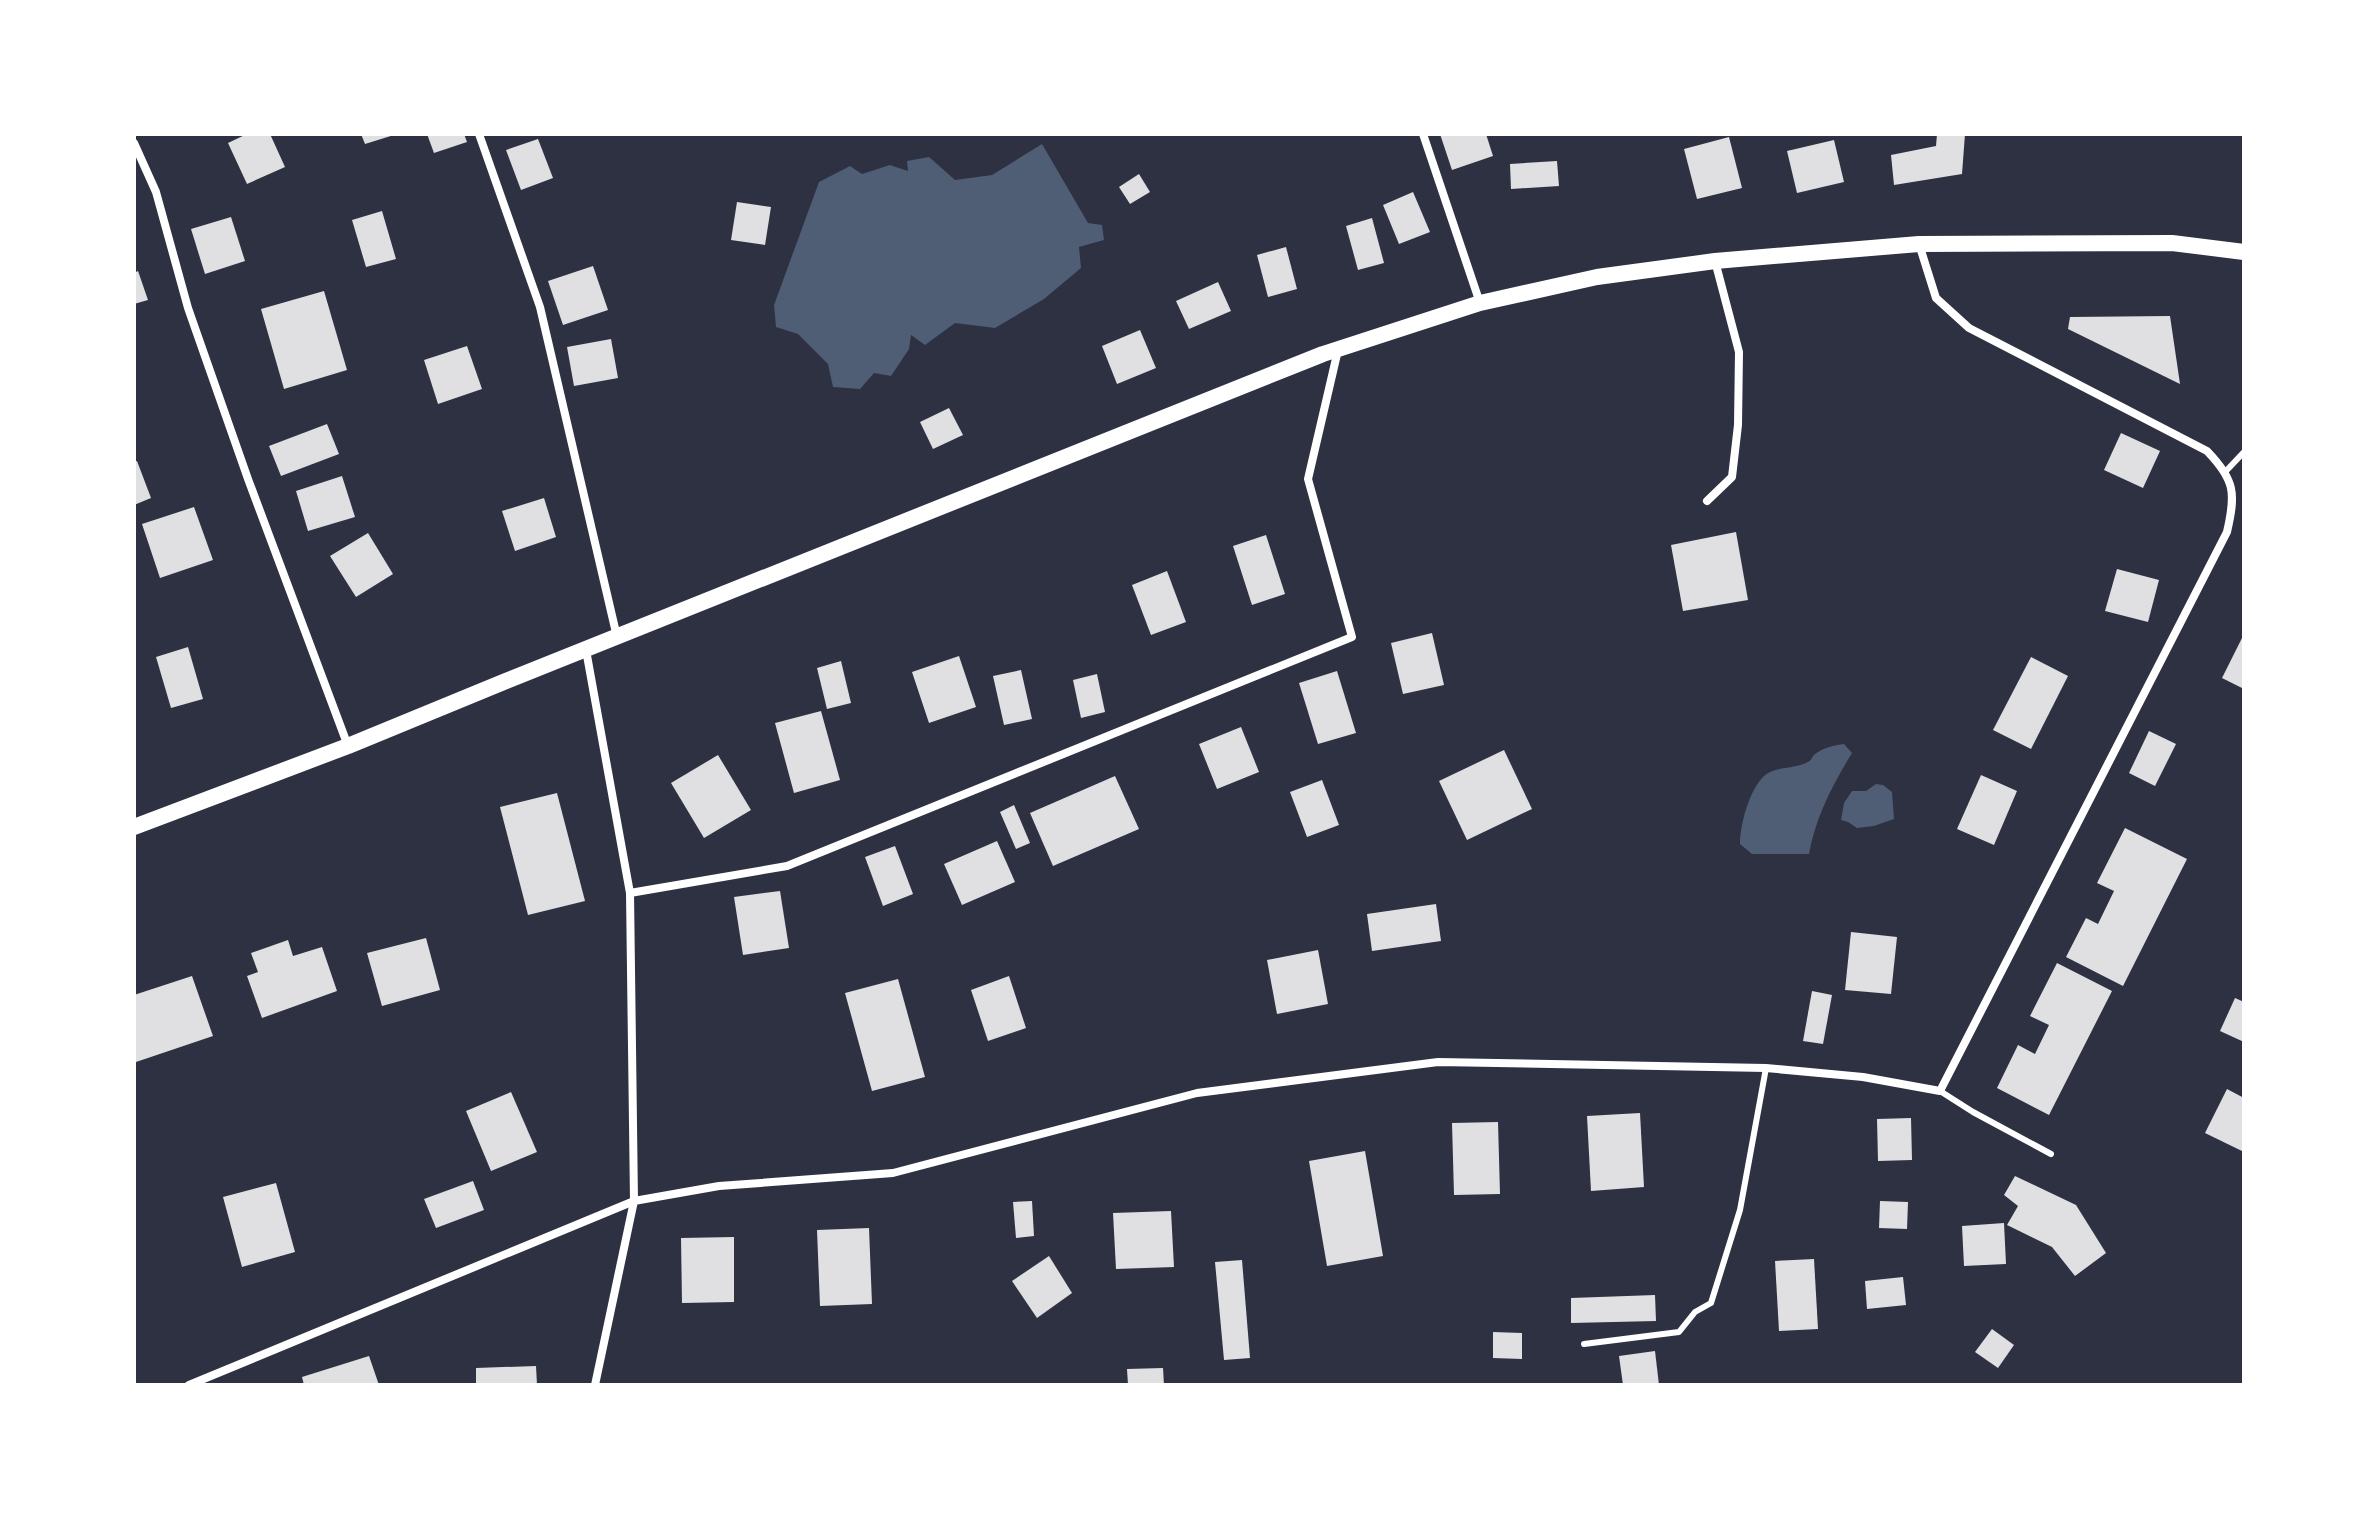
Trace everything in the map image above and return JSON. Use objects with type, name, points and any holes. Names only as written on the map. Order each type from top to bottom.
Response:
[{"type":"main road","points":[[134,827],[348,746],[1339,349],[1480,303],[1597,277],[1715,261],[1919,244],[2172,243],[2244,252]]},
{"type":"street","points":[[479,134],[540,307],[617,637]]},
{"type":"street","points":[[1423,134],[1480,303]]},
{"type":"street","points":[[134,143],[156,192],[198,337],[348,746]]},
{"type":"street","points":[[189,1385],[634,1201],[719,1186],[893,1173],[1197,1093],[1438,1062],[1766,1068],[1863,1077],[1940,1091],[2227,532],[2234,502],[2226,471],[2207,451],[1969,328],[1936,298],[1919,244]]},
{"type":"street","points":[[1707,501],[1732,477],[1738,425],[1739,352],[1715,261]]},
{"type":"street","points":[[630,893],[787,866],[1352,637],[1308,479],[1339,349]]},
{"type":"street","points":[[586,649],[630,893],[634,1201],[595,1385]]},
{"type":"lane","points":[[2226,471],[2244,452]]},
{"type":"lane","points":[[1584,1344],[1679,1332],[1695,1312],[1711,1303],[1740,1210],[1766,1068]]},
{"type":"lane","points":[[1940,1091],[2051,1154]]},
{"type":"water","points":[[1042,144],[1088,223],[1102,225],[1104,240],[1079,247],[1081,268],[1044,299],[995,328],[955,323],[925,345],[911,335],[909,349],[891,376],[874,373],[860,389],[833,387],[828,364],[798,334],[776,327],[774,305],[819,182],[850,166],[862,174],[890,165],[908,171],[907,161],[929,157],[955,180],[992,175]]},
{"type":"water","points":[[1844,744],[1852,753],[1826,802],[1809,854],[1752,854],[1740,844],[1748,804],[1763,777],[1774,770],[1806,763],[1822,750]]},
{"type":"water","points":[[1876,784],[1892,792],[1894,819],[1857,828],[1841,820],[1844,803],[1852,791],[1866,791]]},
{"type":"building","points":[[247,134],[270,134],[285,167],[247,184],[228,143]]},
{"type":"building","points":[[361,134],[393,134],[394,135],[365,144]]},
{"type":"building","points":[[427,134],[464,134],[467,142],[434,153]]},
{"type":"building","points":[[1440,134],[1486,134],[1493,156],[1452,170]]},
{"type":"building","points":[[1937,134],[1965,134],[1962,174],[1894,185],[1891,155],[1936,146]]},
{"type":"building","points":[[1729,137],[1742,188],[1697,199],[1684,149]]},
{"type":"building","points":[[538,139],[553,178],[521,190],[506,150]]},
{"type":"building","points":[[1834,140],[1844,182],[1797,193],[1787,151]]},
{"type":"building","points":[[1557,161],[1559,186],[1511,189],[1510,164]]},
{"type":"building","points":[[1139,174],[1150,192],[1130,204],[1119,187]]},
{"type":"building","points":[[1413,192],[1430,232],[1399,244],[1383,205]]},
{"type":"building","points":[[737,202],[771,207],[765,245],[731,240]]},
{"type":"building","points":[[382,211],[396,259],[366,267],[352,220]]},
{"type":"building","points":[[231,217],[245,261],[205,274],[191,229]]},
{"type":"building","points":[[1372,218],[1384,263],[1358,270],[1346,226]]},
{"type":"building","points":[[1286,247],[1297,289],[1268,297],[1257,255]]},
{"type":"building","points":[[593,266],[608,310],[563,325],[548,281]]},
{"type":"building","points":[[138,271],[148,300],[134,304],[134,273]]},
{"type":"building","points":[[1218,282],[1231,311],[1189,329],[1176,301]]},
{"type":"building","points":[[324,291],[347,370],[284,389],[261,309]]},
{"type":"building","points":[[2170,316],[2180,384],[2068,329],[2070,317]]},
{"type":"building","points":[[1140,330],[1156,368],[1117,384],[1102,346]]},
{"type":"building","points":[[611,339],[618,378],[574,386],[567,347]]},
{"type":"building","points":[[467,346],[482,389],[438,404],[424,360]]},
{"type":"building","points":[[949,408],[963,435],[933,449],[920,422]]},
{"type":"building","points":[[327,424],[339,454],[281,476],[269,446]]},
{"type":"building","points":[[2121,433],[2160,451],[2143,488],[2104,470]]},
{"type":"building","points":[[137,461],[151,498],[134,505],[134,462]]},
{"type":"building","points":[[342,476],[355,517],[308,531],[296,491]]},
{"type":"building","points":[[544,498],[556,537],[515,551],[502,511]]},
{"type":"building","points":[[194,507],[213,560],[160,578],[142,524]]},
{"type":"building","points":[[1736,532],[1748,600],[1683,611],[1671,545]]},
{"type":"building","points":[[368,533],[393,574],[356,597],[330,556]]},
{"type":"building","points":[[1266,535],[1285,594],[1252,605],[1233,546]]},
{"type":"building","points":[[2117,569],[2159,580],[2148,622],[2105,611]]},
{"type":"building","points":[[1167,571],[1186,622],[1151,635],[1132,585]]},
{"type":"building","points":[[1432,633],[1444,685],[1403,694],[1391,643]]},
{"type":"building","points":[[2244,634],[2244,689],[2222,678]]},
{"type":"building","points":[[188,647],[203,699],[171,708],[156,657]]},
{"type":"building","points":[[959,656],[976,707],[929,723],[912,672]]},
{"type":"building","points":[[2031,657],[2068,676],[2031,749],[1993,730]]},
{"type":"building","points":[[841,661],[851,703],[827,709],[817,668]]},
{"type":"building","points":[[1021,670],[1032,719],[1004,725],[993,676]]},
{"type":"building","points":[[1337,671],[1356,733],[1318,744],[1299,683]]},
{"type":"building","points":[[1097,674],[1105,712],[1081,718],[1073,680]]},
{"type":"building","points":[[821,711],[840,780],[794,793],[775,723]]},
{"type":"building","points":[[1241,727],[1259,772],[1217,789],[1199,744]]},
{"type":"building","points":[[2149,731],[2176,744],[2155,786],[2129,773]]},
{"type":"building","points":[[1504,750],[1532,809],[1467,840],[1439,781]]},
{"type":"building","points":[[718,755],[751,810],[704,838],[671,783]]},
{"type":"building","points":[[1981,775],[2017,791],[1994,845],[1957,829]]},
{"type":"building","points":[[1115,776],[1139,829],[1053,866],[1030,813]]},
{"type":"building","points":[[1322,780],[1339,825],[1307,837],[1290,792]]},
{"type":"building","points":[[557,793],[585,901],[528,915],[500,807]]},
{"type":"building","points":[[1014,805],[1030,843],[1016,849],[1000,812]]},
{"type":"building","points":[[2125,828],[2187,859],[2123,986],[2066,957],[2086,918],[2098,924],[2114,891],[2097,883]]},
{"type":"building","points":[[997,841],[1015,882],[962,905],[944,864]]},
{"type":"building","points":[[895,846],[913,894],[883,906],[865,857]]},
{"type":"building","points":[[780,891],[789,948],[743,955],[734,897]]},
{"type":"building","points":[[1436,904],[1441,941],[1372,951],[1367,914]]},
{"type":"building","points":[[1851,932],[1897,937],[1891,994],[1845,990]]},
{"type":"building","points":[[426,938],[440,990],[382,1006],[367,953]]},
{"type":"building","points":[[288,940],[293,956],[322,947],[337,991],[262,1018],[247,976],[258,972],[251,953]]},
{"type":"building","points":[[1318,950],[1328,1004],[1277,1014],[1267,960]]},
{"type":"building","points":[[2057,963],[2112,991],[2049,1115],[1997,1088],[2018,1045],[2035,1054],[2049,1025],[2030,1016]]},
{"type":"building","points":[[192,976],[213,1036],[136,1062],[134,995]]},
{"type":"building","points":[[1009,976],[1026,1028],[988,1041],[971,990]]},
{"type":"building","points":[[898,979],[925,1077],[872,1091],[845,993]]},
{"type":"building","points":[[1812,991],[1832,995],[1823,1044],[1803,1041]]},
{"type":"building","points":[[2235,998],[2244,1002],[2244,1042],[2220,1031]]},
{"type":"building","points":[[2227,1089],[2244,1098],[2244,1152],[2205,1133]]},
{"type":"building","points":[[511,1092],[537,1152],[491,1171],[466,1111]]},
{"type":"building","points":[[1640,1113],[1644,1187],[1591,1191],[1587,1116]]},
{"type":"building","points":[[1911,1118],[1912,1160],[1878,1161],[1877,1119]]},
{"type":"building","points":[[1498,1122],[1500,1194],[1454,1195],[1452,1123]]},
{"type":"building","points":[[1365,1151],[1383,1256],[1327,1266],[1309,1161]]},
{"type":"building","points":[[2015,1176],[2076,1205],[2106,1253],[2075,1276],[2052,1247],[2007,1225],[2018,1206],[2004,1195]]},
{"type":"building","points":[[473,1181],[484,1210],[436,1228],[424,1199]]},
{"type":"building","points":[[276,1183],[295,1252],[242,1267],[223,1197]]},
{"type":"building","points":[[1032,1201],[1034,1236],[1016,1238],[1013,1202]]},
{"type":"building","points":[[1880,1201],[1908,1202],[1907,1229],[1879,1228]]},
{"type":"building","points":[[1171,1211],[1174,1267],[1116,1269],[1113,1213]]},
{"type":"building","points":[[2004,1223],[2006,1264],[1964,1266],[1962,1226]]},
{"type":"building","points":[[869,1228],[872,1304],[820,1306],[817,1230]]},
{"type":"building","points":[[734,1237],[734,1302],[682,1303],[681,1238]]},
{"type":"building","points":[[1049,1256],[1072,1293],[1037,1318],[1012,1281]]},
{"type":"building","points":[[1814,1259],[1818,1329],[1779,1331],[1775,1261]]},
{"type":"building","points":[[1242,1260],[1250,1358],[1224,1360],[1215,1262]]},
{"type":"building","points":[[1903,1277],[1906,1305],[1867,1309],[1865,1281]]},
{"type":"building","points":[[1655,1295],[1656,1321],[1571,1323],[1571,1298]]},
{"type":"building","points":[[1992,1329],[2014,1345],[1998,1368],[1975,1352]]},
{"type":"building","points":[[1493,1332],[1522,1333],[1522,1359],[1493,1358]]},
{"type":"building","points":[[1655,1351],[1659,1385],[1623,1385],[1619,1356]]},
{"type":"building","points":[[369,1356],[379,1385],[304,1385],[302,1377]]},
{"type":"building","points":[[536,1366],[537,1385],[476,1385],[476,1368]]},
{"type":"building","points":[[1163,1368],[1164,1385],[1128,1385],[1127,1369]]}]
